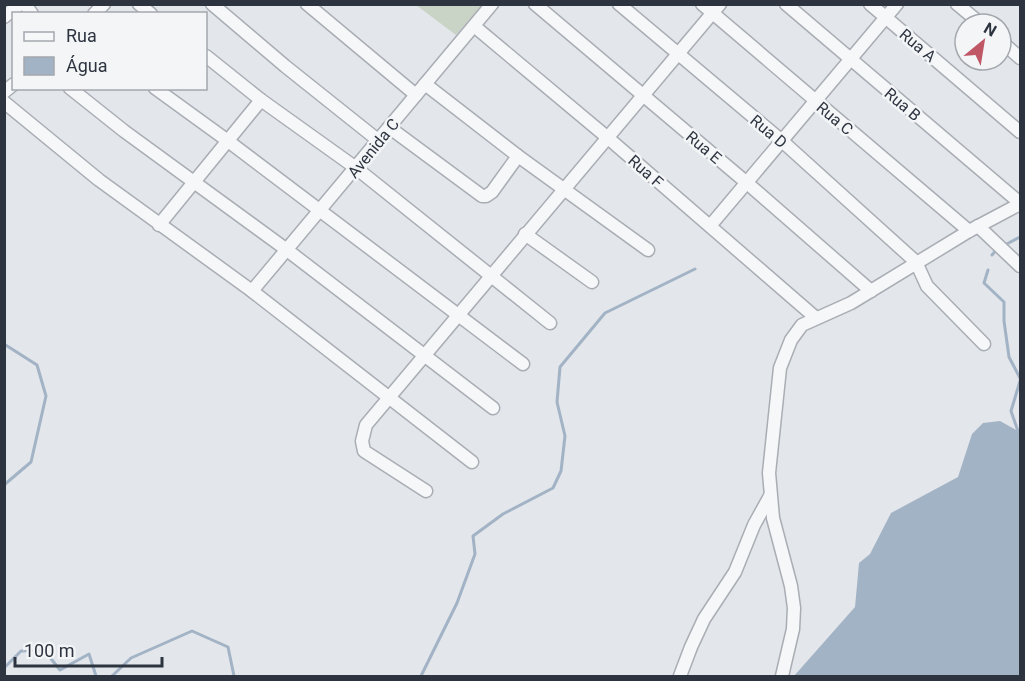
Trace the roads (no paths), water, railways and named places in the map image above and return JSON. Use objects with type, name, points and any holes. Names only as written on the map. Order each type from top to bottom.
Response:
[{"type":"street","points":[[4,17],[20,4]]},
{"type":"street","points":[[212,4],[379,141]]},
{"type":"street","points":[[307,4],[416,95]]},
{"type":"street","name":"Avenida C","points":[[252,291],[492,4]]},
{"type":"street","name":"Rua E","points":[[535,4],[871,291]]},
{"type":"street","name":"Rua D","points":[[619,4],[782,141],[916,262],[927,285],[984,344]]},
{"type":"street","name":"Rua C","points":[[702,4],[717,9],[815,101],[973,229],[1018,260]]},
{"type":"street","name":"Rua B","points":[[786,4],[1020,204]]},
{"type":"street","name":"Rua A","points":[[870,4],[1020,132]]},
{"type":"street","points":[[710,226],[897,4]]},
{"type":"street","points":[[957,4],[973,9]]},
{"type":"street","points":[[426,491],[364,451],[362,441],[366,424],[717,9]]},
{"type":"street","name":"Rua F","points":[[474,26],[608,138],[816,318]]},
{"type":"street","points":[[207,57],[261,100],[356,168],[550,323]]},
{"type":"street","points":[[425,84],[518,156],[648,249]]},
{"type":"street","points":[[73,90],[493,408]]},
{"type":"street","points":[[158,90],[523,364]]},
{"type":"street","points":[[159,225],[261,100]]},
{"type":"street","points":[[4,102],[74,161],[252,291],[472,462]]},
{"type":"street","points":[[390,128],[482,196],[492,192],[518,156]]},
{"type":"street","points":[[780,674],[793,629],[794,608],[791,586],[773,518],[770,496],[771,447],[780,368],[797,331],[816,318],[851,303],[916,262],[1020,204]]},
{"type":"street","points":[[525,234],[592,282]]},
{"type":"street","points":[[680,676],[705,619],[735,572],[754,525],[770,496]]},
{"type":"water","points":[[1000,421],[1020,432],[1020,676],[794,676],[855,607],[859,563],[870,554],[891,513],[958,477],[972,434],[983,423]]},
{"type":"waterway","points":[[1003,246],[1020,237]]},
{"type":"waterway","points":[[992,255],[998,248]]},
{"type":"waterway","points":[[421,676],[457,603],[475,554],[473,536],[503,514],[553,488],[561,471],[565,436],[557,402],[560,367],[605,313],[695,269]]},
{"type":"waterway","points":[[988,270],[984,283],[1004,302],[1009,357],[1020,378]]},
{"type":"waterway","points":[[4,344],[37,365],[46,396],[31,462],[4,485]]},
{"type":"waterway","points":[[1020,381],[1011,411],[1020,437]]},
{"type":"waterway","points":[[112,676],[131,658],[192,631],[228,647],[234,676]]},
{"type":"waterway","points":[[4,668],[21,651],[44,650],[60,670],[89,654],[96,676]]}]
